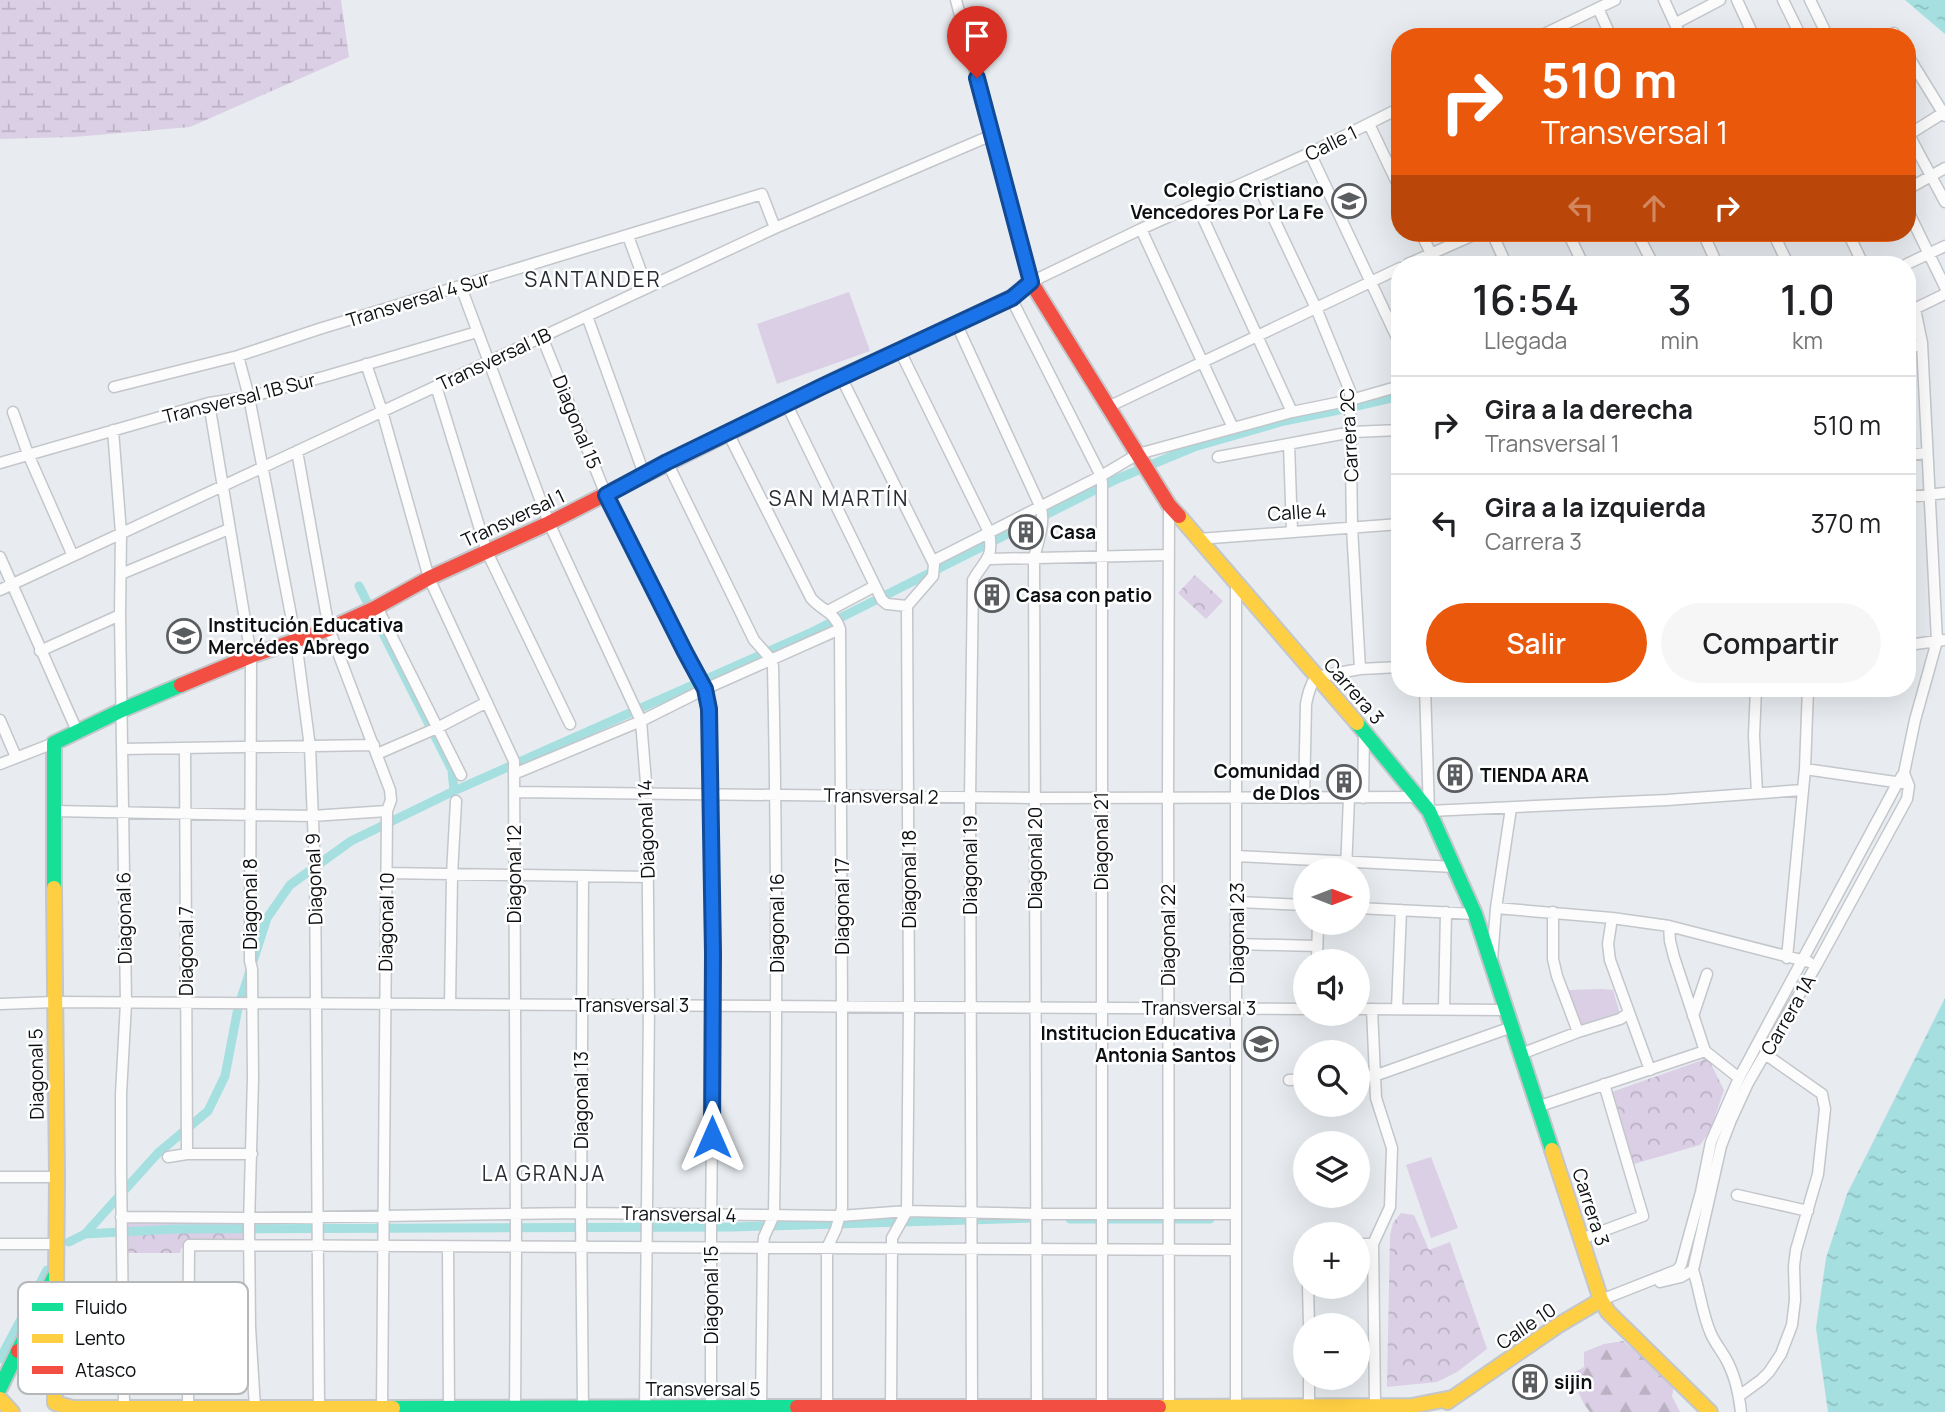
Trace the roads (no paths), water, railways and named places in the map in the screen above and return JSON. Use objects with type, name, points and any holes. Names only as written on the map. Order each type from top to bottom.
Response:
[{"type":"street","name":"Carrera 3","points":[[956,0],[1031,282],[1169,505],[1429,811],[1475,914],[1601,1300],[1608,1312],[1703,1410]]},
{"type":"street","points":[[1558,28],[1615,0]]},
{"type":"street","points":[[1664,0],[1677,28]]},
{"type":"street","points":[[1680,20],[1720,0]]},
{"type":"street","points":[[1737,0],[1750,28]]},
{"type":"street","points":[[1783,0],[1797,28]]},
{"type":"street","points":[[1810,0],[1824,28]]},
{"type":"street","points":[[1598,8],[1607,28]]},
{"type":"street","points":[[1916,68],[1944,114],[1916,130]]},
{"type":"street","name":"Calle 1","points":[[1031,282],[1391,113]]},
{"type":"street","points":[[1369,124],[1391,170]]},
{"type":"street","name":"Transversal 1B","points":[[0,590],[775,228],[992,135]]},
{"type":"street","points":[[1916,149],[1945,202]]},
{"type":"street","points":[[1310,153],[1391,325]]},
{"type":"street","points":[[1916,184],[1945,168]]},
{"type":"street","name":"Carrera 2C","points":[[1255,178],[1348,382],[1351,402],[1352,527],[1360,669]]},
{"type":"street","name":"Transversal 4 Sur","points":[[114,387],[238,356],[762,194],[775,228]]},
{"type":"street","points":[[1197,205],[1292,412]]},
{"type":"street","points":[[1916,226],[1945,287]]},
{"type":"street","points":[[1142,229],[1233,428]]},
{"type":"street","points":[[628,236],[647,288]]},
{"type":"street","points":[[1426,242],[1432,256]]},
{"type":"street","points":[[1425,256],[1457,242]]},
{"type":"street","points":[[1916,260],[1945,246]]},
{"type":"street","points":[[1108,407],[1391,272]]},
{"type":"street","name":"Transversal 1","points":[[0,764],[54,744],[122,709],[251,656],[329,629],[372,609],[429,578],[549,523],[786,403],[1012,298],[1031,282]]},
{"type":"street","name":"Diagonal 14","points":[[461,287],[549,523],[639,716],[647,795],[648,877],[645,1408]]},
{"type":"street","points":[[1916,308],[1945,294]]},
{"type":"street","name":"Diagonal 21","points":[[1012,298],[1102,484],[1102,1406]]},
{"type":"street","points":[[587,316],[644,474]]},
{"type":"street","name":"Diagonal 20","points":[[956,323],[1042,512],[1042,528],[1034,558],[1037,1409]]},
{"type":"street","name":"Carrera 1A","points":[[1624,1290],[1678,1270],[1681,1265],[1701,1192],[1711,1142],[1739,1078],[1901,778],[1915,720],[1941,641],[1927,453],[1923,343],[1916,324]]},
{"type":"street","name":"Transversal 1B Sur","points":[[0,463],[209,403],[249,397],[477,332]]},
{"type":"street","name":"Diagonal 15","points":[[542,337],[606,495],[703,686],[709,709],[713,1006],[710,1243],[715,1410]]},
{"type":"street","points":[[1916,346],[1923,343]]},
{"type":"street","points":[[900,351],[990,538]]},
{"type":"street","name":"Diagonal 9","points":[[238,356],[249,397],[296,641],[310,747],[315,870],[319,1409]]},
{"type":"street","name":"Diagonal 12","points":[[366,364],[429,578],[514,768],[515,1410]]},
{"type":"street","points":[[786,403],[882,600],[887,604],[907,606],[933,576],[933,563],[841,377]]},
{"type":"street","points":[[436,386],[487,552],[570,724]]},
{"type":"street","points":[[933,563],[1102,484],[1139,457],[1292,412],[1351,402],[1391,389]]},
{"type":"street","name":"Diagonal 8","points":[[209,403],[251,656],[250,1327],[255,1408]]},
{"type":"street","points":[[13,412],[28,454],[73,556]]},
{"type":"street","points":[[1218,457],[1289,444],[1351,427],[1391,429]]},
{"type":"street","name":"Diagonal 6","points":[[113,430],[121,533],[126,1003],[121,1094],[122,1282]]},
{"type":"street","points":[[728,433],[811,597],[835,620]]},
{"type":"street","points":[[1289,444],[1292,531]]},
{"type":"street","name":"Diagonal 10","points":[[297,451],[329,629],[390,790],[391,800],[387,816],[386,873],[382,1409]]},
{"type":"street","points":[[1916,454],[1927,453]]},
{"type":"street","points":[[667,462],[727,588],[754,640],[768,657]]},
{"type":"street","points":[[1916,496],[1945,493]]},
{"type":"street","name":"Diagonal 22","points":[[1169,505],[1169,1406]]},
{"type":"street","name":"Calle 4","points":[[1198,539],[1391,525]]},
{"type":"street","points":[[121,574],[229,529]]},
{"type":"street","name":"Diagonal 19","points":[[972,1406],[970,797],[973,580],[989,559],[990,538]]},
{"type":"street","points":[[989,559],[1169,555]]},
{"type":"street","points":[[0,557],[76,731]]},
{"type":"street","name":"Diagonal 23","points":[[1236,585],[1236,1406]]},
{"type":"street","points":[[514,768],[639,716],[768,657],[835,620],[876,588]]},
{"type":"street","name":"Diagonal 18","points":[[906,1214],[909,1007],[907,606]]},
{"type":"street","points":[[372,609],[461,775]]},
{"type":"street","points":[[40,651],[120,615]]},
{"type":"street","name":"Diagonal 17","points":[[827,1408],[827,1248],[839,1222],[842,1006],[842,795],[835,620]]},
{"type":"street","points":[[1916,644],[1941,641]]},
{"type":"street","name":"Diagonal 16","points":[[761,1408],[763,1242],[773,1218],[777,1006],[773,666],[768,657]]},
{"type":"street","points":[[1304,798],[1308,692],[1316,677],[1360,669],[1391,667]]},
{"type":"street","points":[[1425,697],[1429,811],[1667,800],[1803,790]]},
{"type":"street","points":[[1756,697],[1754,736],[1757,793]]},
{"type":"street","points":[[1787,958],[1805,769],[1808,697]]},
{"type":"street","points":[[122,749],[310,747],[375,750],[437,728],[486,702]]},
{"type":"street","points":[[0,720],[16,757]]},
{"type":"street","points":[[1363,798],[1364,732]]},
{"type":"street","name":"Diagonal 5","points":[[54,744],[56,1282]]},
{"type":"street","name":"Diagonal 7","points":[[186,749],[187,1154]]},
{"type":"street","points":[[1805,769],[1901,778]]},
{"type":"street","name":"Carrera 1A","points":[[1741,1412],[1739,1396],[1727,1361],[1712,1335],[1703,1310],[1693,1270],[1721,1146],[1741,1099],[1907,799],[1909,786],[1901,778]]},
{"type":"street","name":"Transversal 2","points":[[514,792],[1035,798],[1417,797]]},
{"type":"street","points":[[1346,858],[1349,798]]},
{"type":"street","points":[[450,1004],[456,801]]},
{"type":"street","points":[[1492,963],[1496,908],[1511,808]]},
{"type":"street","points":[[53,811],[312,817],[387,816]]},
{"type":"street","points":[[1236,856],[1293,861]]},
{"type":"street","points":[[1370,866],[1455,867]]},
{"type":"street","points":[[386,873],[648,877]]},
{"type":"street","name":"Diagonal 13","points":[[583,877],[583,1407]]},
{"type":"street","points":[[1237,902],[1293,904]]},
{"type":"street","points":[[1496,908],[1669,926],[1817,964]]},
{"type":"street","points":[[1370,909],[1475,914]]},
{"type":"street","points":[[1397,1009],[1401,910]]},
{"type":"street","points":[[1444,1009],[1446,912]]},
{"type":"street","points":[[1553,912],[1555,967],[1578,1032]]},
{"type":"street","points":[[1612,918],[1608,944],[1610,960],[1650,1070]]},
{"type":"street","points":[[1669,926],[1672,949],[1705,1051],[1739,1078]]},
{"type":"street","points":[[1236,944],[1317,946],[1317,935]]},
{"type":"street","points":[[1693,1016],[1707,974]]},
{"type":"street","name":"Transversal 3","points":[[0,1004],[54,1002],[1293,1009]]},
{"type":"street","points":[[1383,1408],[1373,1244],[1390,1207],[1392,1148],[1378,1110],[1372,1009],[1507,1010]]},
{"type":"street","points":[[1521,1054],[1620,1019],[1629,1013]]},
{"type":"street","points":[[1370,1076],[1512,1027]]},
{"type":"street","points":[[1537,1107],[1705,1051]]},
{"type":"street","points":[[1739,1396],[1769,1372],[1781,1354],[1792,1325],[1795,1258],[1818,1174],[1825,1109],[1822,1094],[1765,1055]]},
{"type":"street","points":[[1289,1080],[1293,1080]]},
{"type":"street","points":[[1581,1239],[1643,1216],[1604,1084]]},
{"type":"street","points":[[168,1157],[187,1154],[252,1154]]},
{"type":"street","points":[[0,1177],[57,1177]]},
{"type":"street","points":[[1737,1195],[1808,1211]]},
{"type":"street","name":"Transversal 4","points":[[121,1222],[646,1215],[839,1222],[906,1214],[972,1213],[1169,1220],[1236,1214]]},
{"type":"street","points":[[891,1408],[892,1243],[906,1214]]},
{"type":"street","points":[[189,1282],[189,1245],[250,1243],[448,1247],[581,1242],[646,1248],[763,1242],[827,1248],[892,1243],[972,1248],[1236,1250]]},
{"type":"street","points":[[0,1244],[56,1259],[47,1282]]},
{"type":"street","points":[[448,1247],[449,1408]]},
{"type":"street","points":[[1624,1290],[1681,1277],[1693,1270]]},
{"type":"street","name":"Calle 10","points":[[1435,1412],[1557,1326],[1624,1290]]},
{"type":"street","points":[[0,1388],[18,1352]]},
{"type":"street","points":[[1309,1390],[1309,1406]]},
{"type":"street","name":"Diagonal 6","points":[[124,1394],[124,1407]]},
{"type":"street","points":[[187,1394],[187,1408]]},
{"type":"street","name":"Calle 10","points":[[1348,1409],[1425,1404],[1452,1398]]},
{"type":"street","points":[[0,1399],[12,1412]]},
{"type":"street","name":"Transversal 5","points":[[51,1408],[515,1410],[583,1407],[715,1410],[972,1406],[1037,1409],[1102,1406],[1309,1406],[1348,1409]]},
{"type":"water","points":[[1905,0],[1945,0],[1945,34]]},
{"type":"water","points":[[1945,998],[1945,1412],[1828,1412],[1816,1328],[1826,1258],[1847,1194]]},
{"type":"waterway","points":[[69,1242],[85,1234],[158,1153],[208,1111],[225,1076],[238,1008],[267,918],[290,885],[351,841],[454,791],[812,632],[1117,479],[1194,447],[1284,421],[1391,398]]},
{"type":"waterway","points":[[359,586],[452,770],[454,791]]},
{"type":"waterway","points":[[85,1234],[176,1229],[734,1227],[1032,1218]]},
{"type":"waterway","points":[[1070,1219],[1210,1219]]},
{"type":"waterway","points":[[41,1282],[47,1270]]},
{"type":"waterway","points":[[0,1359],[18,1325]]},
{"type":"place","name":"Colegio Cristiano Vencedores Por La Fe","points":[[1349,201]]},
{"type":"place","name":"Casa","points":[[1026,532]]},
{"type":"place","name":"Casa con patio","points":[[992,595]]},
{"type":"place","name":"Institución Educativa Mercédes Abrego","points":[[184,636]]},
{"type":"place","name":"TIENDA ARA","points":[[1455,775]]},
{"type":"place","name":"Comunidad de DIos","points":[[1344,782]]},
{"type":"place","name":"Institucion Educativa Antonia Santos","points":[[1261,1044]]},
{"type":"place","name":"sijin","points":[[1530,1382]]},
{"type":"district","name":"SANTANDER","points":[[593,280]]},
{"type":"district","name":"SAN MARTÍN","points":[[839,499]]},
{"type":"district","name":"LA GRANJA","points":[[544,1174]]}]
